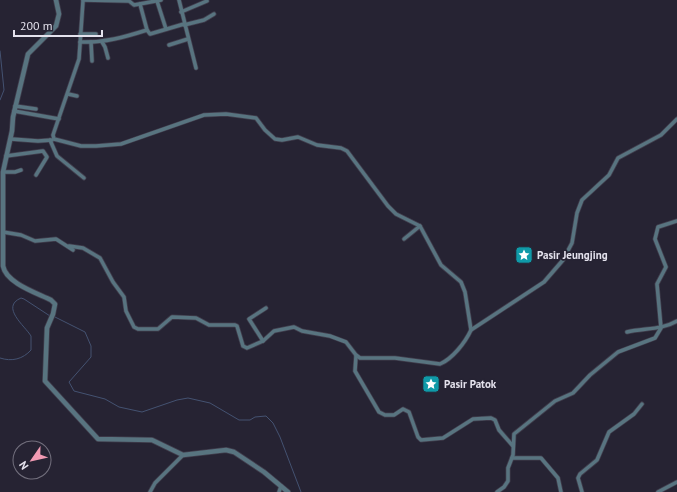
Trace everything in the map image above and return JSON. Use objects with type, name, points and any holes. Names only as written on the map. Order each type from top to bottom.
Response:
[{"type":"street","points":[[56,0],[59,14],[56,26],[28,54],[15,106],[11,139],[3,172],[3,266],[5,274],[20,284],[51,300],[55,304],[53,314],[48,325],[45,370],[47,384],[98,439],[152,440],[183,455],[226,450],[234,452],[288,492]]},
{"type":"street","points":[[84,178],[57,156],[52,140],[79,60],[83,0],[129,1],[134,5],[159,1],[166,29]]},
{"type":"street","points":[[179,0],[196,68]]},
{"type":"street","points":[[182,12],[207,1]]},
{"type":"street","points":[[140,4],[149,34],[204,20],[214,14]]},
{"type":"street","points":[[80,42],[102,42],[125,38],[147,30]]},
{"type":"street","points":[[80,34],[96,34]]},
{"type":"street","points":[[169,45],[188,39]]},
{"type":"street","points":[[91,42],[92,61]]},
{"type":"street","points":[[102,42],[108,58]]},
{"type":"street","points":[[68,94],[77,96]]},
{"type":"street","points":[[15,106],[36,109]]},
{"type":"street","points":[[14,111],[59,119]]},
{"type":"street","points":[[11,139],[52,140],[81,146],[121,144],[204,115],[226,114],[254,117],[275,139],[282,140],[298,137],[317,145],[342,148],[347,151],[388,206],[396,214],[420,226],[441,265],[461,282],[465,292],[471,330],[468,337],[455,352],[440,364],[395,358],[360,358],[346,342],[330,336],[294,328],[274,332],[263,341],[252,347],[244,348],[237,326],[209,325],[196,318],[172,317],[158,329],[136,328],[132,324],[126,311],[124,297],[113,282],[100,258],[83,248],[69,246]]},
{"type":"street","points":[[471,330],[544,282],[563,260],[572,242],[577,213],[582,200],[609,175],[618,158],[661,135],[677,119]]},
{"type":"street","points":[[6,156],[43,151],[48,157],[36,175]]},
{"type":"street","points":[[3,172],[15,172],[21,170]]},
{"type":"street","points":[[498,492],[507,482],[508,468],[512,458],[512,438],[516,431],[559,399],[573,393],[590,375],[618,352],[655,338],[661,328],[657,284],[666,267],[655,235],[658,227],[677,221]]},
{"type":"street","points":[[404,239],[420,226]]},
{"type":"street","points":[[3,232],[21,235],[35,241],[56,239],[73,250]]},
{"type":"street","points":[[263,341],[249,319],[266,308]]},
{"type":"street","points":[[627,332],[644,328],[661,328],[677,321]]},
{"type":"street","points":[[356,355],[355,371],[377,410],[385,415],[395,414],[402,409],[409,412],[418,437],[421,440],[444,438],[472,419],[491,418],[495,420],[499,430],[513,446]]},
{"type":"street","points":[[582,492],[578,478],[580,474],[597,460],[609,432],[634,414],[642,404]]},
{"type":"street","points":[[150,492],[155,483],[183,455]]},
{"type":"street","points":[[512,458],[541,458],[558,478],[561,492]]},
{"type":"street","points":[[658,492],[677,482]]},
{"type":"street","points":[[279,492],[281,486]]},
{"type":"waterway","points":[[0,51],[4,90],[0,100]]},
{"type":"waterway","points":[[0,358],[9,360],[21,358],[31,350],[31,336],[13,311],[15,302],[21,298],[24,299],[50,316]]},
{"type":"waterway","points":[[55,317],[85,332],[91,346],[91,357],[69,382],[74,391],[105,399],[119,407],[142,412],[177,400],[188,398],[210,403],[239,420],[250,420],[255,417],[266,416],[273,423],[280,437],[301,492]]},
{"type":"place","name":"Pasir Jeungjing","points":[[524,255]]},
{"type":"place","name":"Pasir Patok","points":[[431,384]]}]
